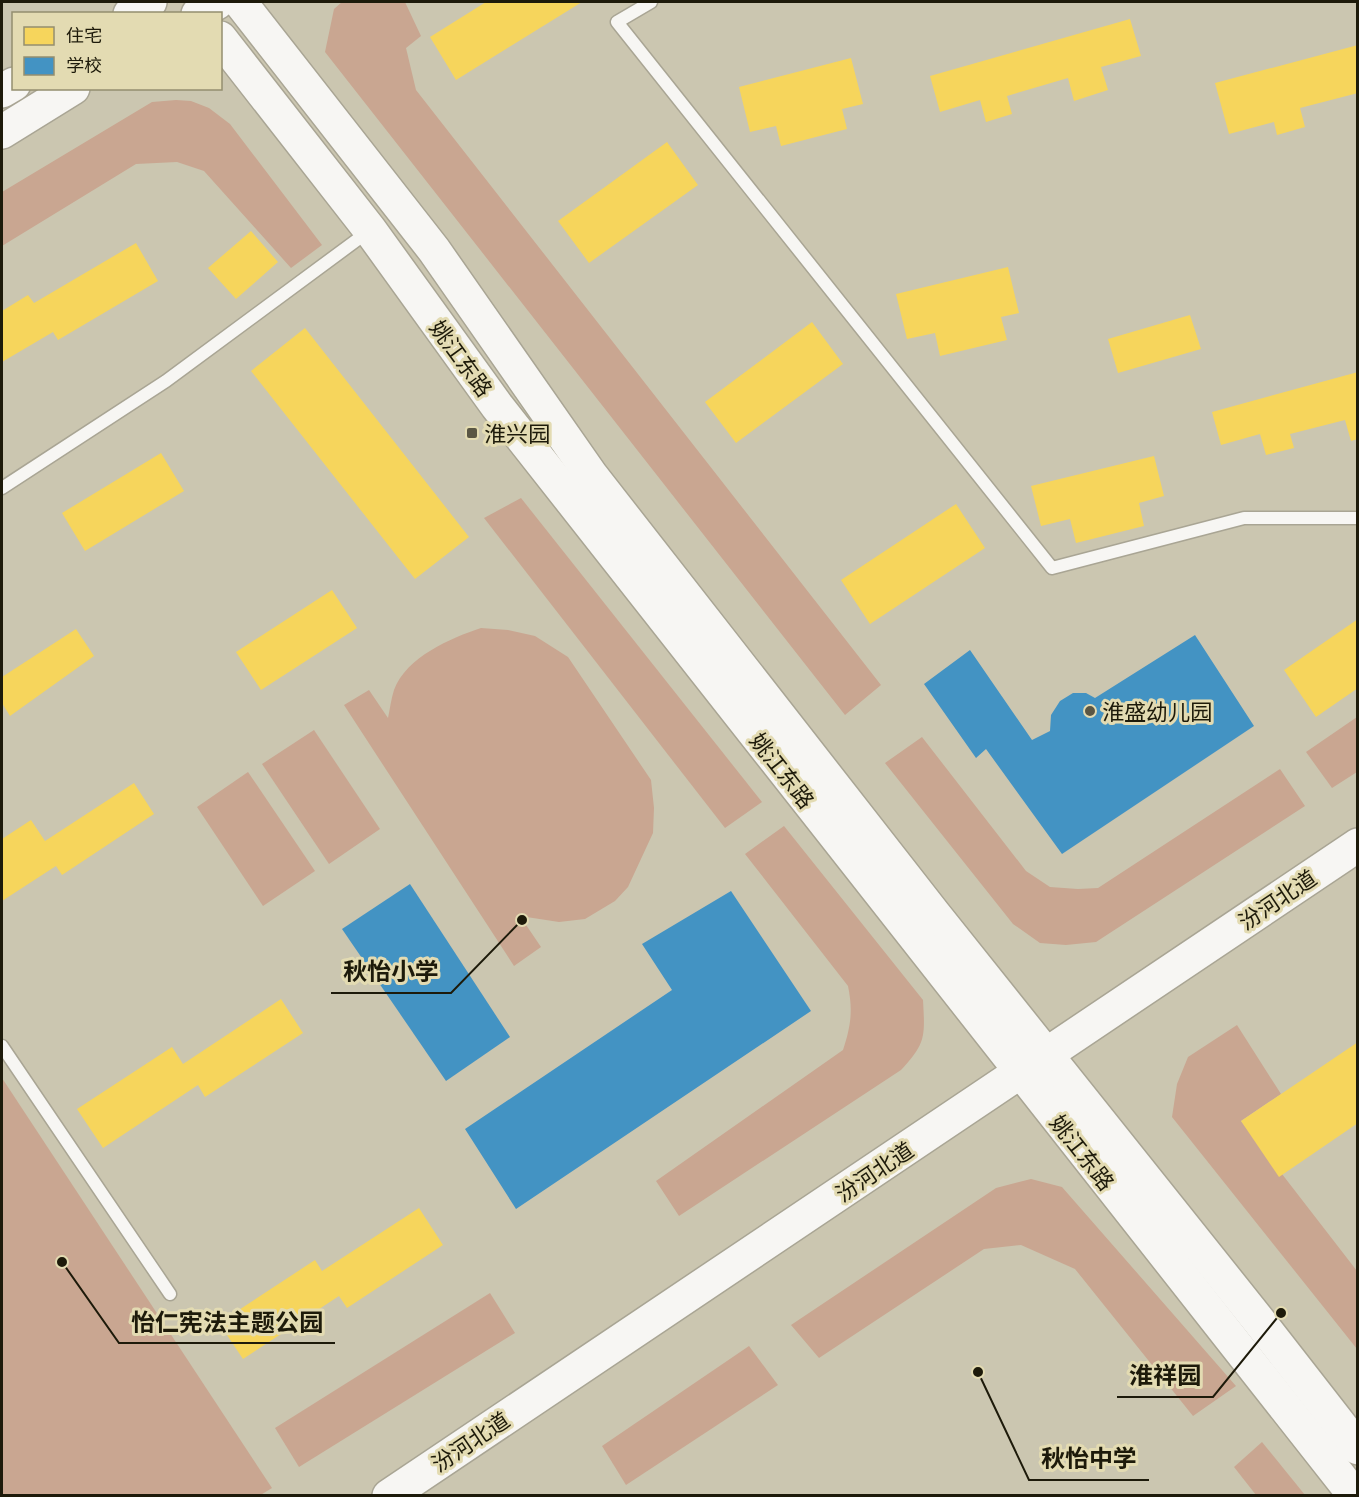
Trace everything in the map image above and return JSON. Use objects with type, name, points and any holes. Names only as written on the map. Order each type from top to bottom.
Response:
[{"type":"street","points":[[133,12],[150,2]]},
{"type":"street","name":"姚江东路","points":[[240,2],[434,250],[598,485],[1034,1064],[1354,1496]]},
{"type":"street","name":"姚江东路","points":[[222,41],[370,230],[497,406],[1034,1064],[1259,1321],[1358,1448]]},
{"type":"street","points":[[2,132],[70,90]]},
{"type":"street","name":"汾河北道","points":[[389,1496],[1358,845]]},
{"type":"lane","points":[[651,2],[617,22],[1052,568],[1244,518],[1358,518]]},
{"type":"lane","points":[[2,488],[166,381],[370,230]]},
{"type":"lane","points":[[2,1046],[170,1294]]},
{"type":"shaded area","points":[[342,2],[405,2],[421,36],[406,48],[416,90],[881,685],[845,715],[325,52],[334,9]]},
{"type":"shaded area","points":[[191,101],[209,108],[230,124],[322,245],[291,268],[204,171],[177,162],[136,164],[2,246],[2,192],[152,102]]},
{"type":"shaded area","points":[[521,498],[762,802],[725,828],[484,518]]},
{"type":"shaded area","points":[[481,628],[508,630],[535,636],[568,657],[651,780],[654,808],[653,833],[628,887],[615,901],[585,919],[559,922],[520,916],[541,947],[514,966],[344,705],[369,690],[388,718],[394,690],[408,668],[443,643]]},
{"type":"shaded area","points":[[1357,717],[1357,772],[1332,788],[1306,752]]},
{"type":"shaded area","points":[[314,730],[380,829],[329,864],[262,764]]},
{"type":"shaded area","points":[[922,737],[1026,871],[1050,887],[1098,888],[1280,769],[1305,806],[1096,942],[1066,945],[1040,943],[1013,924],[885,763]]},
{"type":"shaded area","points":[[248,772],[315,871],[263,906],[197,807]]},
{"type":"shaded area","points":[[784,826],[923,1000],[922,1039],[915,1053],[901,1070],[679,1216],[656,1181],[843,1050],[846,1041],[851,1010],[848,986],[745,854]]},
{"type":"shaded area","points":[[1237,1025],[1281,1094],[1241,1121],[1357,1271],[1357,1349],[1172,1117],[1177,1084],[1188,1057]]},
{"type":"shaded area","points":[[2,1078],[272,1488],[259,1496],[2,1495]]},
{"type":"shaded area","points":[[1031,1179],[1062,1187],[1236,1386],[1193,1416],[1075,1269],[1021,1245],[984,1249],[819,1358],[791,1325],[996,1188]]},
{"type":"shaded area","points":[[490,1293],[515,1333],[299,1467],[275,1428]]},
{"type":"shaded area","points":[[749,1346],[778,1385],[626,1485],[602,1446]]},
{"type":"shaded area","points":[[1262,1442],[1305,1495],[1256,1495],[1234,1467]]},
{"type":"building: 住宅","points":[[486,2],[582,2],[456,80],[430,37]]},
{"type":"building: 住宅","points":[[1130,19],[1141,56],[1101,67],[1108,90],[1074,101],[1068,78],[1007,96],[1012,114],[986,122],[980,100],[940,112],[930,76]]},
{"type":"building: 住宅","points":[[1358,45],[1358,93],[1300,108],[1305,127],[1277,135],[1274,122],[1229,134],[1215,83]]},
{"type":"building: 住宅","points":[[851,58],[863,104],[842,109],[847,129],[781,146],[776,126],[750,132],[739,87]]},
{"type":"building: 住宅","points":[[667,142],[698,185],[589,263],[558,221]]},
{"type":"building: 住宅","points":[[251,231],[278,262],[236,299],[208,268]]},
{"type":"building: 住宅","points":[[136,243],[158,281],[58,340],[53,332],[2,362],[2,311],[28,295],[34,303]]},
{"type":"building: 住宅","points":[[1008,267],[1019,313],[1001,317],[1007,340],[940,356],[935,333],[907,339],[896,294]]},
{"type":"building: 住宅","points":[[1190,315],[1201,349],[1118,373],[1108,339]]},
{"type":"building: 住宅","points":[[812,322],[843,364],[736,443],[705,402]]},
{"type":"building: 住宅","points":[[305,328],[469,537],[415,579],[251,371]]},
{"type":"building: 住宅","points":[[1358,372],[1358,439],[1351,441],[1345,420],[1290,434],[1294,448],[1266,455],[1260,434],[1221,445],[1212,412]]},
{"type":"building: 住宅","points":[[161,453],[184,491],[85,551],[62,513]]},
{"type":"building: 住宅","points":[[1154,456],[1164,496],[1139,503],[1144,526],[1076,543],[1070,519],[1041,526],[1031,486]]},
{"type":"building: 住宅","points":[[956,504],[985,548],[870,624],[841,580]]},
{"type":"building: 住宅","points":[[332,590],[357,628],[261,690],[236,652]]},
{"type":"building: 住宅","points":[[1358,619],[1358,688],[1316,717],[1284,670]]},
{"type":"building: 住宅","points":[[76,629],[94,656],[10,716],[2,703],[2,677]]},
{"type":"building: 住宅","points":[[134,783],[154,814],[62,875],[56,866],[2,901],[2,839],[31,820],[45,841]]},
{"type":"building: 住宅","points":[[281,999],[303,1033],[205,1097],[198,1085],[103,1148],[77,1109],[172,1047],[183,1064]]},
{"type":"building: 住宅","points":[[1358,1042],[1358,1123],[1279,1177],[1241,1121]]},
{"type":"building: 住宅","points":[[419,1208],[443,1245],[347,1308],[339,1296],[243,1359],[219,1323],[315,1260],[322,1271]]},
{"type":"building: 学校","points":[[1195,635],[1254,726],[1062,854],[986,749],[976,758],[924,684],[970,650],[1032,740],[1050,731],[1051,715],[1060,701],[1073,693],[1086,693],[1095,698]]},
{"type":"building: 学校","points":[[410,884],[510,1037],[446,1081],[342,929]]},
{"type":"building: 学校","points":[[731,891],[811,1011],[516,1209],[465,1129],[672,990],[642,944]]},
{"type":"place","name":"淮兴园","points":[[472,433]]},
{"type":"place","name":"淮盛幼儿园","points":[[1090,711]]},
{"type":"place","name":"秋怡小学","points":[[522,920]]},
{"type":"place","name":"怡仁宪法主题公园","points":[[62,1262]]},
{"type":"place","name":"淮祥园","points":[[1281,1313]]},
{"type":"place","name":"秋怡中学","points":[[978,1372]]}]
